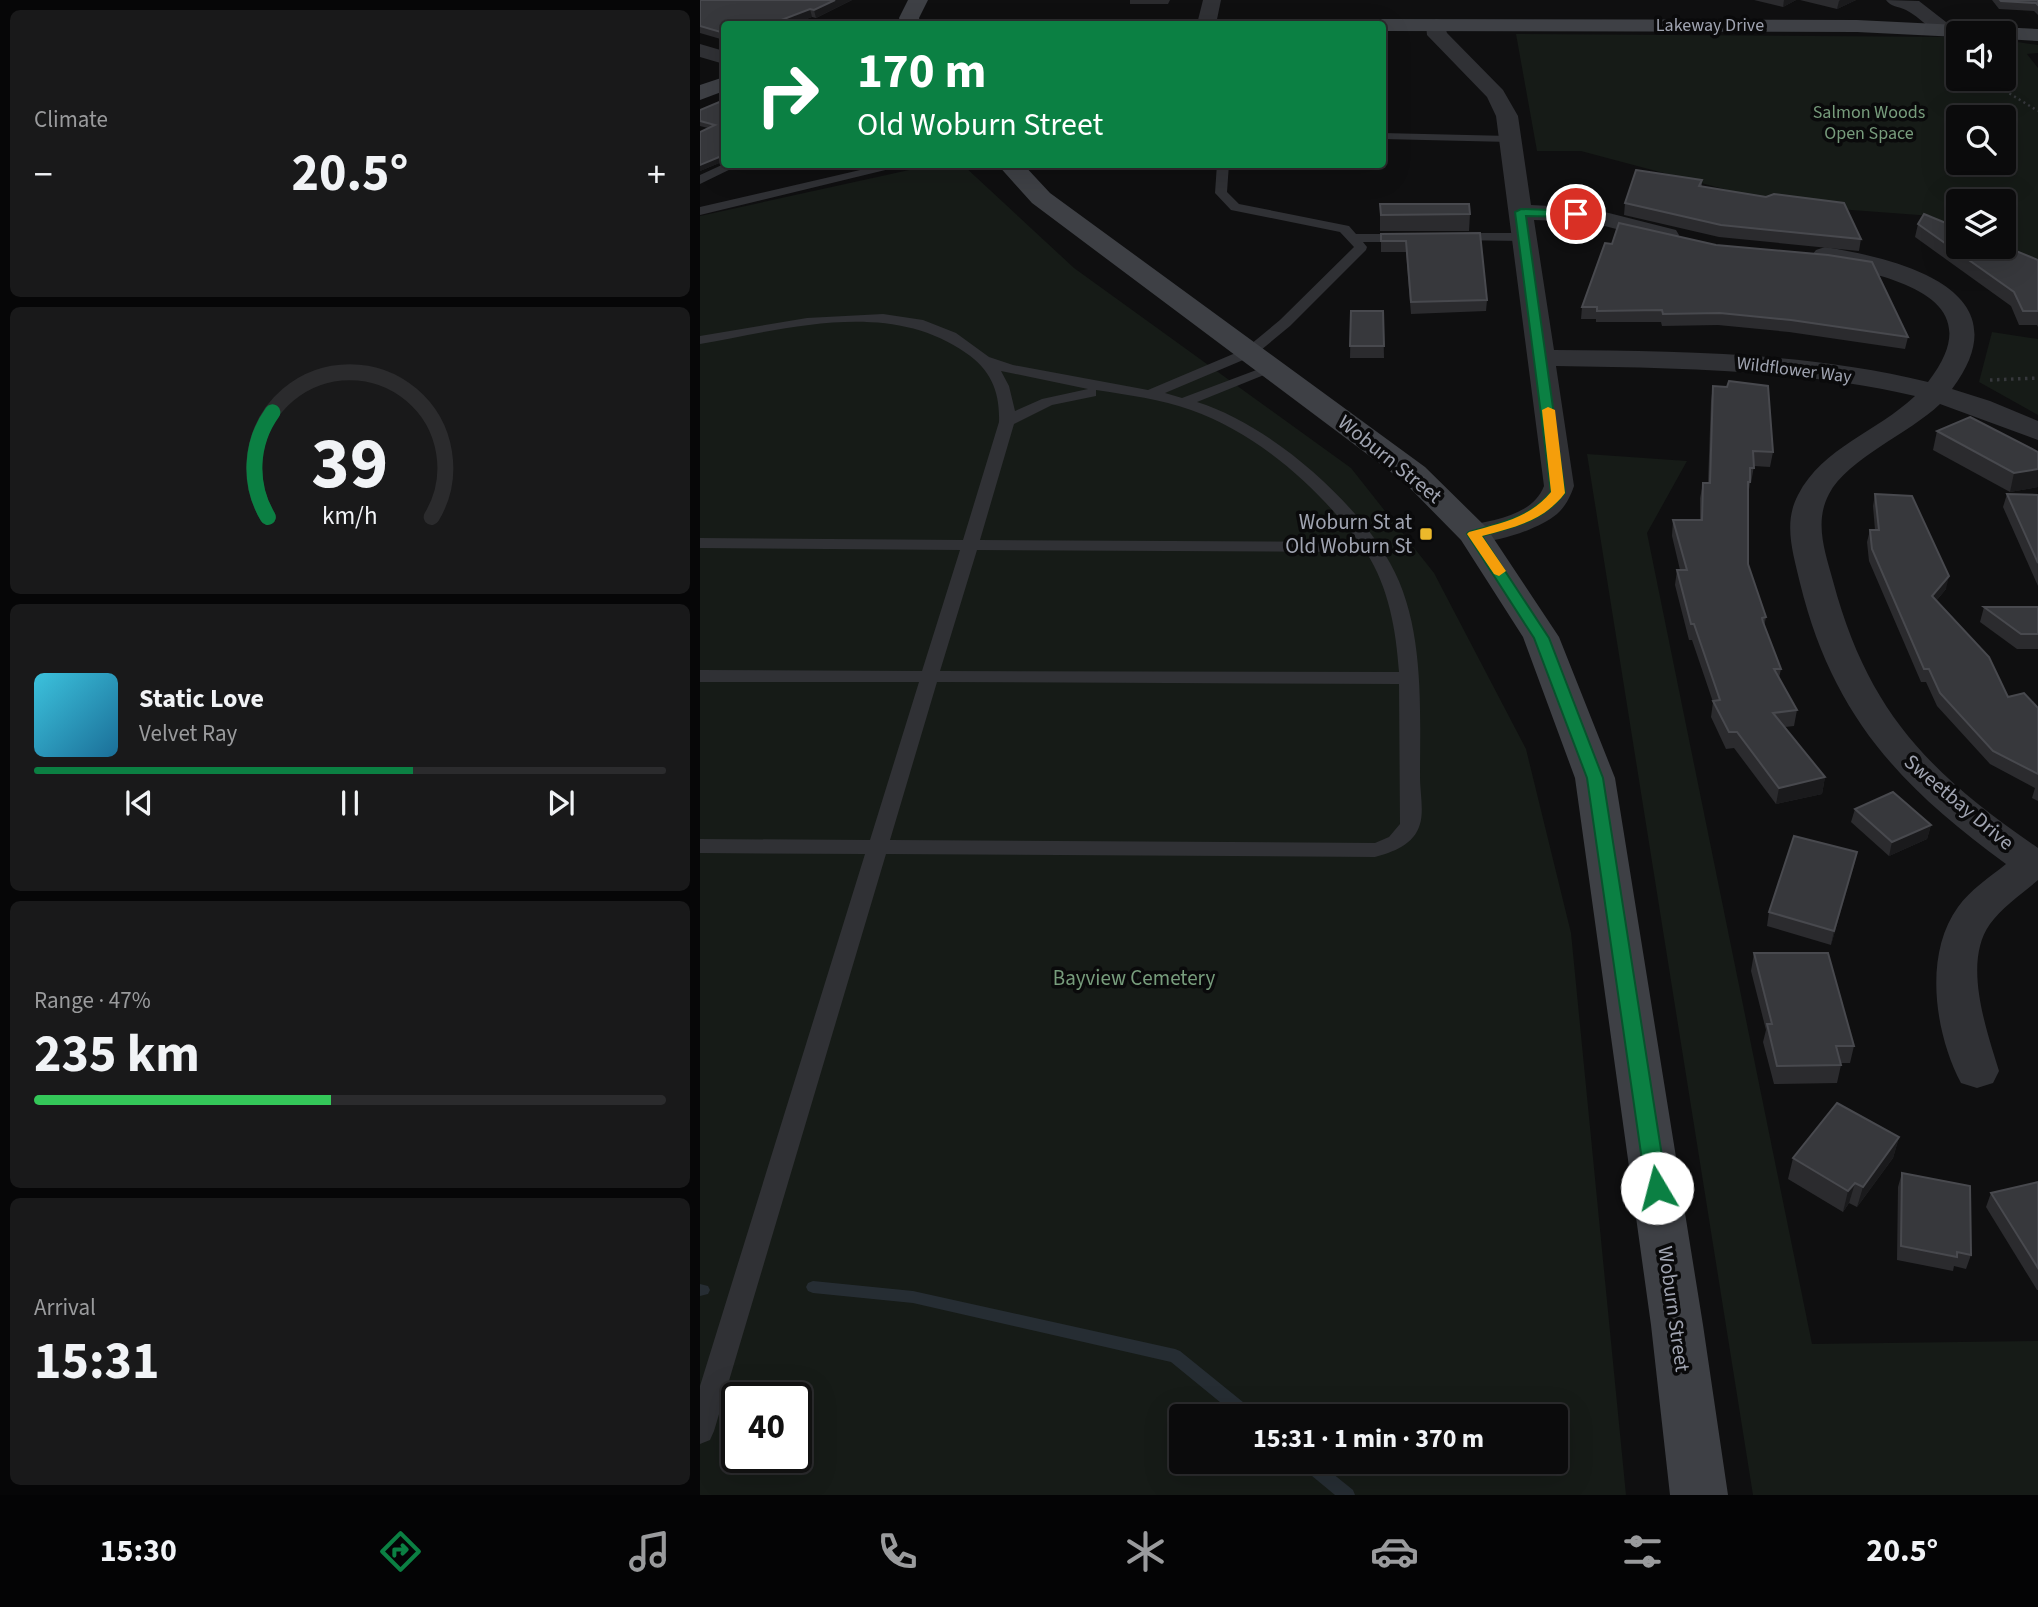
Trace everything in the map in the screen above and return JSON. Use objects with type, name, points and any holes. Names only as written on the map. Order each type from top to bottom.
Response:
[{"type":"street","points":[[910,21],[918,0]]},
{"type":"street","points":[[1208,21],[1212,0]]},
{"type":"street","points":[[1895,0],[1912,5],[1945,29]]},
{"type":"street","name":"Lakeway Drive","points":[[1386,25],[1843,26],[2038,35]]},
{"type":"street","points":[[1436,25],[1437,35],[1496,93],[1507,116],[1558,493],[1547,506],[1524,520],[1474,534]]},
{"type":"street","points":[[700,50],[721,57]]},
{"type":"street","points":[[700,93],[721,85]]},
{"type":"street","name":"Woburn Street","points":[[1013,168],[1041,198],[1415,474],[1474,534],[1541,638],[1595,778],[1677,1325],[1699,1495]]},
{"type":"street","points":[[1522,225],[1589,215],[1689,241]]},
{"type":"street","name":"Sweetbay Drive","points":[[1802,254],[1843,257],[1877,265],[1929,287],[1951,305],[1962,324],[1965,335],[1950,375],[1935,393],[1906,418],[1829,472],[1815,490],[1807,508],[1804,528],[1834,643],[1854,690],[1881,732],[1919,773],[1963,811],[2036,864]]},
{"type":"street","name":"Wildflower Way","points":[[1541,358],[1695,360],[1768,365],[1935,393],[2006,416],[2038,431]]},
{"type":"street","points":[[1978,1071],[1958,1003],[1956,957],[1970,919],[2036,864]]},
{"type":"lane","points":[[1386,136],[1510,139]]},
{"type":"lane","points":[[700,180],[726,168]]},
{"type":"lane","points":[[700,211],[887,168]]},
{"type":"lane","points":[[1184,402],[1261,360],[1285,323],[1362,247],[1344,229],[1235,207],[1221,193],[1223,168]]},
{"type":"lane","points":[[1447,237],[1522,225]]},
{"type":"lane","points":[[1353,238],[1420,237]]},
{"type":"lane","points":[[700,340],[796,322],[877,319],[913,324],[950,334],[965,342],[1002,380],[1009,401],[1007,422],[700,1431]]},
{"type":"lane","points":[[700,846],[1375,850],[1392,846],[1404,836],[1410,824],[1404,632],[1388,575],[1371,547],[1332,500],[1289,460],[1240,428],[1184,402],[1151,394],[1051,381],[984,360]]},
{"type":"lane","points":[[1151,394],[1261,360]]},
{"type":"lane","points":[[1007,422],[1026,409],[1047,401],[1081,394],[1120,391]]},
{"type":"lane","points":[[700,543],[1371,547]]},
{"type":"lane","points":[[700,676],[1407,678]]},
{"type":"path","points":[[2006,91],[2038,111]]},
{"type":"green space","name":"Salmon Woods Open Space","points":[[1516,34],[1946,37],[1946,91],[2016,91],[2016,42],[2038,45],[2038,53],[2027,54],[2038,68],[2038,272],[2016,256],[2016,189],[1946,189],[1946,224],[1932,216],[1784,205],[1581,151],[1537,151]]},
{"type":"green space","name":"Bayview Cemetery","points":[[918,168],[966,168],[1074,268],[1351,468],[1434,573],[1526,749],[1571,933],[1626,1495],[700,1495],[700,216]]},
{"type":"green space","points":[[1992,332],[2038,339],[2038,415],[1979,382]]},
{"type":"green space","points":[[1587,454],[1687,461],[1647,533],[1812,1344],[2038,1341],[2038,1495],[1753,1495]]},
{"type":"building","points":[[700,0],[835,0],[779,21],[721,21],[721,32],[700,26]]},
{"type":"building","points":[[2000,0],[2038,0],[2038,5],[2036,3]]},
{"type":"building","points":[[721,101],[721,156],[700,165],[700,132],[715,125],[700,121],[700,110]]},
{"type":"building","points":[[1636,170],[1702,180],[1699,186],[1766,197],[1774,194],[1844,203],[1861,239],[1721,225],[1625,203]]},
{"type":"building","points":[[1380,204],[1469,204],[1470,214],[1381,215]]},
{"type":"building","points":[[1924,214],[1946,223],[1946,244],[1918,224]]},
{"type":"building","points":[[1619,223],[1716,245],[1828,255],[1872,262],[1908,337],[1720,313],[1663,314],[1662,310],[1597,311],[1597,307],[1582,307],[1605,243],[1612,244]]},
{"type":"building","points":[[1480,233],[1487,300],[1411,302],[1406,241],[1381,241],[1381,234]]},
{"type":"building","points":[[2016,251],[2038,260],[2038,311],[2023,311],[2014,292],[1967,259],[2016,259]]},
{"type":"building","points":[[1351,311],[1383,311],[1384,346],[1350,346]]},
{"type":"building","points":[[1729,381],[1768,386],[1773,452],[1753,451],[1754,468],[1750,468],[1748,482],[1748,564],[1766,617],[1762,618],[1763,622],[1781,669],[1774,669],[1797,710],[1773,713],[1825,777],[1779,788],[1737,732],[1729,732],[1713,701],[1720,700],[1694,624],[1691,624],[1677,570],[1687,570],[1673,520],[1702,520],[1703,483],[1710,483],[1713,386],[1727,387]]},
{"type":"building","points":[[1970,417],[2038,452],[2038,469],[2014,473],[1937,431]]},
{"type":"building","points":[[1875,494],[1912,496],[1949,576],[1932,596],[1989,657],[2008,697],[2024,693],[2038,708],[2038,774],[1993,751],[1940,693],[1929,669],[1924,669],[1872,549],[1870,530],[1879,530]]},
{"type":"building","points":[[2007,494],[2038,495],[2038,563]]},
{"type":"building","points":[[1984,607],[2038,607],[2038,634],[2021,634]]},
{"type":"building","points":[[1893,792],[1931,825],[1892,842],[1855,809]]},
{"type":"building","points":[[1794,836],[1857,852],[1834,931],[1769,912]]},
{"type":"building","points":[[1754,953],[1828,953],[1854,1046],[1836,1046],[1841,1065],[1777,1066],[1767,1024],[1772,1024]]},
{"type":"building","points":[[1837,1103],[1899,1137],[1863,1187],[1855,1183],[1848,1191],[1793,1158]]},
{"type":"building","points":[[1902,1173],[1970,1186],[1971,1255],[1957,1252],[1957,1257],[1901,1246]]},
{"type":"building","points":[[2038,1182],[2038,1268],[1991,1193]]},
{"type":"waterway","points":[[813,1287],[913,1297],[1175,1356],[1234,1404]]},
{"type":"waterway","points":[[1321,1474],[1347,1495]]},
{"type":"slow traffic","points":[[1499,571],[1474,534],[1508,527],[1524,520],[1547,506],[1558,493],[1548,410]]},
{"type":"place","name":"Woburn St at Old Woburn St","points":[[1426,534]]},
{"type":"route","points":[[1576,214],[1521,212],[1558,493],[1547,506],[1524,520],[1508,527],[1474,534],[1541,638],[1595,778],[1657,1188]]}]
